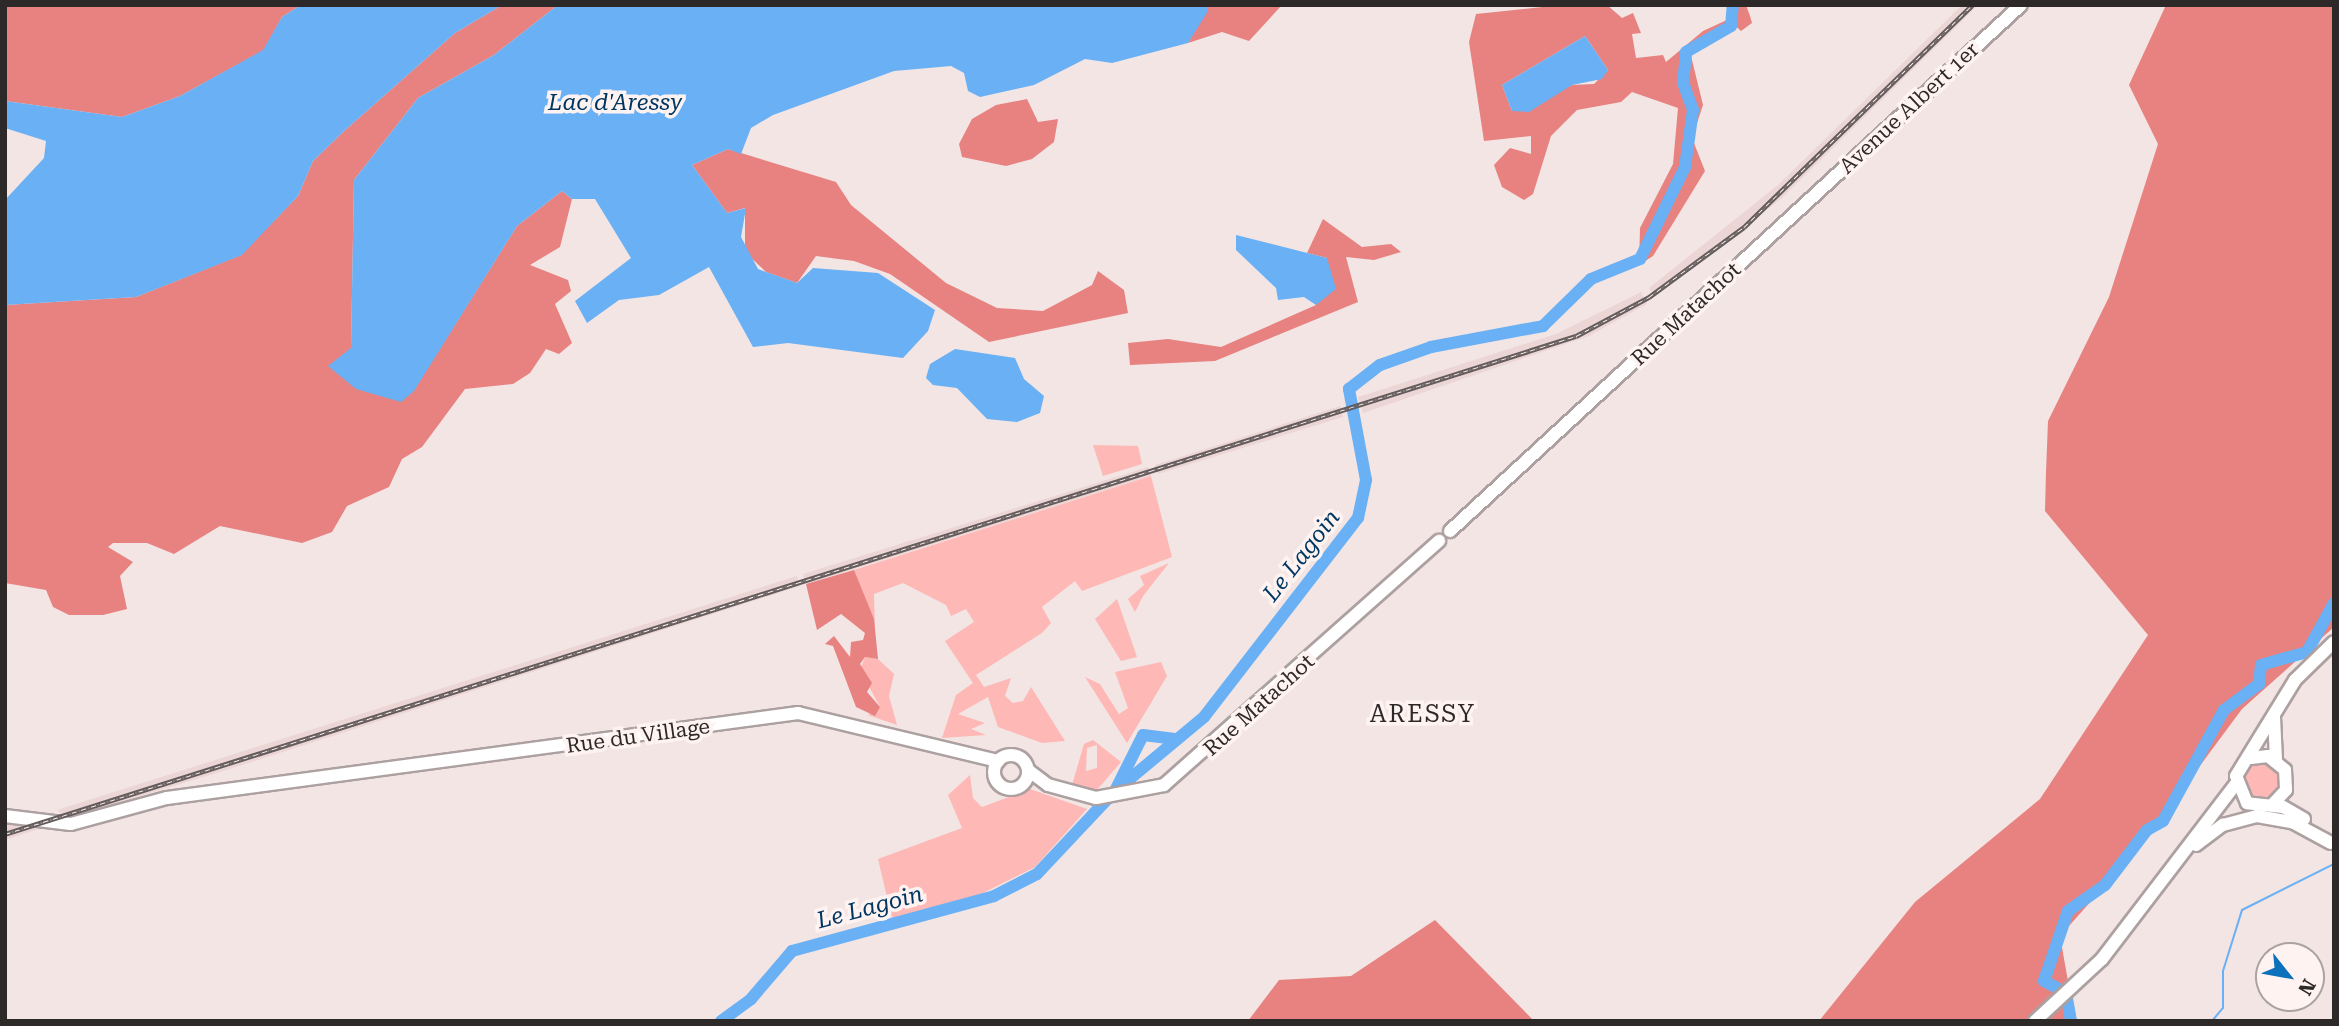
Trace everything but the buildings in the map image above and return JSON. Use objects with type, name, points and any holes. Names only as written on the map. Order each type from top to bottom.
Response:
[{"type":"main road","name":"Avenue Albert 1er","points":[[1798,211],[2021,5]]},
{"type":"main road","name":"Rue Matachot","points":[[1022,785],[1048,785],[1096,798],[1116,798],[1151,792],[1187,769],[1439,541],[1440,528],[1450,531],[1798,211]]},
{"type":"main road","points":[[2035,1021],[2072,990],[2160,883],[2236,784],[2295,680],[2334,642]]},
{"type":"main road","name":"Rue du Village","points":[[5,816],[71,824],[167,798],[797,713],[996,768]]},
{"type":"main road","points":[[2274,714],[2276,760],[2287,777],[2286,790],[2304,819]]},
{"type":"main road","name":"Rue Matachot","points":[[996,768],[1018,756],[1028,770],[1048,785]]},
{"type":"main road","points":[[2251,758],[2276,760]]},
{"type":"main road","points":[[996,768],[1003,787],[1022,785],[1028,770]]},
{"type":"main road","points":[[2236,784],[2247,803]]},
{"type":"main road","points":[[2272,805],[2286,790]]},
{"type":"main road","points":[[2160,883],[2196,845],[2247,803],[2272,805],[2304,819],[2333,844]]},
{"type":"main road","points":[[2196,845],[2223,825],[2257,816],[2292,822],[2333,844]]},
{"type":"shaded area","points":[[5,5],[301,5],[282,17],[264,50],[180,96],[122,117],[5,101]]},
{"type":"shaded area","points":[[502,5],[558,5],[494,55],[418,98],[354,180],[351,349],[414,390],[517,226],[562,191],[572,199],[560,247],[530,265],[568,280],[571,291],[555,304],[572,343],[559,354],[546,349],[530,373],[513,384],[465,389],[422,447],[402,459],[389,487],[347,506],[332,532],[302,543],[220,526],[174,554],[147,543],[113,543],[108,547],[133,562],[120,576],[127,609],[103,615],[69,615],[53,607],[46,590],[5,583],[5,305],[136,297],[241,255],[298,196],[313,161],[343,132],[455,33]]},
{"type":"shaded area","points":[[1207,5],[1282,5],[1249,41],[1222,32],[1188,43]]},
{"type":"shaded area","points":[[1561,5],[1607,5],[1622,18],[1633,13],[1641,33],[1632,34],[1636,58],[1663,55],[1666,62],[1703,31],[1729,19],[1730,5],[1746,5],[1752,23],[1741,31],[1729,20],[1691,56],[1703,105],[1692,138],[1705,171],[1653,256],[1639,265],[1640,228],[1673,164],[1678,108],[1632,92],[1621,102],[1577,110],[1551,136],[1533,194],[1524,200],[1502,187],[1494,165],[1510,148],[1531,154],[1531,136],[1484,141],[1469,42],[1476,14]],"holes":[[[1585,36],[1608,70],[1594,84],[1572,85],[1512,111],[1502,85]]]},
{"type":"shaded area","points":[[1962,5],[1978,5],[1781,199],[1654,296],[1649,288],[1778,185]]},
{"type":"shaded area","points":[[2166,5],[2334,5],[2334,627],[2242,709],[2142,844],[2060,936],[2075,1021],[1819,1021],[1915,902],[2040,799],[2148,635],[2045,511],[2046,472],[2048,421],[2109,297],[2158,144],[2129,85]]},
{"type":"shaded area","points":[[1027,99],[1038,122],[1058,119],[1054,142],[1032,159],[1006,166],[962,157],[959,144],[972,119],[996,105]]},
{"type":"shaded area","points":[[728,149],[836,182],[851,205],[946,283],[997,308],[1043,311],[1092,285],[1098,271],[1124,290],[1128,313],[989,342],[890,274],[854,261],[816,256],[797,283],[766,272],[745,252],[745,208],[727,213],[692,165]]},
{"type":"shaded area","points":[[1323,219],[1362,247],[1391,244],[1401,252],[1374,260],[1346,257],[1358,302],[1215,361],[1130,365],[1128,343],[1168,339],[1221,347],[1316,305],[1327,258],[1307,253]]},
{"type":"shaded area","points":[[1641,292],[1647,304],[1589,336],[1363,413],[1358,397],[1556,334]]},
{"type":"shaded area","points":[[1340,406],[1343,417],[1158,474],[1155,465]]},
{"type":"shaded area","points":[[1093,445],[1138,446],[1142,464],[1103,476]]},
{"type":"shaded area","points":[[1148,467],[1151,476],[806,584],[803,574]]},
{"type":"shaded area","points":[[1151,476],[1172,557],[1082,591],[1075,581],[1042,607],[1051,623],[1042,633],[976,675],[984,687],[1011,678],[1005,696],[1013,703],[1023,701],[1031,687],[1065,741],[1042,743],[998,727],[988,697],[958,714],[985,723],[971,729],[986,735],[942,738],[956,695],[973,683],[945,641],[974,622],[966,609],[951,616],[946,605],[903,583],[874,594],[875,632],[854,570]]},
{"type":"shaded area","points":[[1169,563],[1143,596],[1135,612],[1128,599],[1144,585],[1140,576]]},
{"type":"shaded area","points":[[854,570],[874,619],[878,659],[865,657],[860,664],[872,683],[867,692],[880,707],[875,716],[856,707],[833,646],[825,644],[834,636],[850,657],[851,642],[863,640],[865,633],[841,614],[817,630],[806,584]]},
{"type":"shaded area","points":[[797,576],[800,586],[217,773],[66,818],[57,810]]},
{"type":"shaded area","points":[[1117,599],[1137,657],[1121,661],[1095,619]]},
{"type":"shaded area","points":[[865,657],[878,659],[894,674],[889,696],[897,725],[868,715],[880,707],[860,670]]},
{"type":"shaded area","points":[[1161,662],[1167,676],[1127,743],[1085,677],[1100,684],[1119,714],[1128,708],[1115,672]]},
{"type":"shaded area","points":[[1093,740],[1121,762],[1096,791],[1072,785],[1084,744]],"holes":[[[1097,745],[1097,768],[1086,771],[1087,748]]]},
{"type":"shaded area","points":[[2253,761],[2273,762],[2284,780],[2275,799],[2253,801],[2241,777]]},
{"type":"shaded area","points":[[970,775],[973,798],[982,807],[1030,789],[1087,809],[1035,867],[981,894],[892,918],[878,859],[962,828],[948,795]]},
{"type":"shaded area","points":[[26,819],[45,827],[5,840],[5,826]]},
{"type":"shaded area","points":[[1435,920],[1534,1021],[1248,1021],[1279,980],[1351,976]]},
{"type":"water","points":[[301,5],[502,5],[455,33],[343,132],[313,161],[298,196],[242,255],[136,297],[5,305],[5,200],[44,158],[46,141],[5,128],[5,101],[122,117],[180,96],[263,50],[282,17]]},
{"type":"water","name":"Lac d'Aressy","points":[[558,5],[1207,5],[1208,11],[1188,43],[1112,63],[1085,59],[1034,85],[980,97],[968,91],[964,73],[951,66],[894,71],[773,115],[751,128],[741,154],[728,149],[692,165],[727,213],[746,208],[741,237],[758,269],[797,283],[813,268],[878,273],[935,310],[928,331],[903,358],[788,343],[753,347],[709,267],[659,295],[619,300],[587,323],[575,301],[631,258],[595,199],[572,199],[562,191],[517,226],[414,391],[401,402],[356,389],[328,366],[351,348],[354,180],[418,98],[494,55]]},
{"type":"water","points":[[1585,36],[1608,70],[1602,79],[1572,85],[1529,112],[1512,111],[1502,85]]},
{"type":"water","points":[[1236,235],[1327,258],[1336,289],[1316,305],[1304,297],[1278,300],[1276,288],[1236,250]]},
{"type":"water","points":[[955,349],[1015,358],[1024,379],[1044,396],[1040,413],[1017,422],[987,419],[957,388],[933,385],[926,378],[930,364]]},
{"type":"waterway","name":"Le Lagoin","points":[[721,1021],[751,999],[792,951],[994,896],[1037,874],[1114,792],[1204,717],[1358,518],[1366,480],[1349,389],[1380,365],[1431,347],[1543,326],[1591,279],[1640,259],[1685,167],[1693,110],[1683,83],[1686,52],[1731,26],[1733,5]]},
{"type":"waterway","points":[[2071,1021],[2066,993],[2044,981],[2068,911],[2105,885],[2147,830],[2163,821],[2224,710],[2259,684],[2261,665],[2307,652],[2334,603]]},
{"type":"waterway","points":[[1116,789],[1143,735],[1177,739]]},
{"type":"waterway","points":[[2212,1021],[2223,1008],[2223,971],[2242,910],[2334,864]]},
{"type":"railway","points":[[5,834],[1576,336],[1649,297],[1744,227],[1972,5]]},
{"type":"district","name":"ARESSY","points":[[1423,715]]}]
